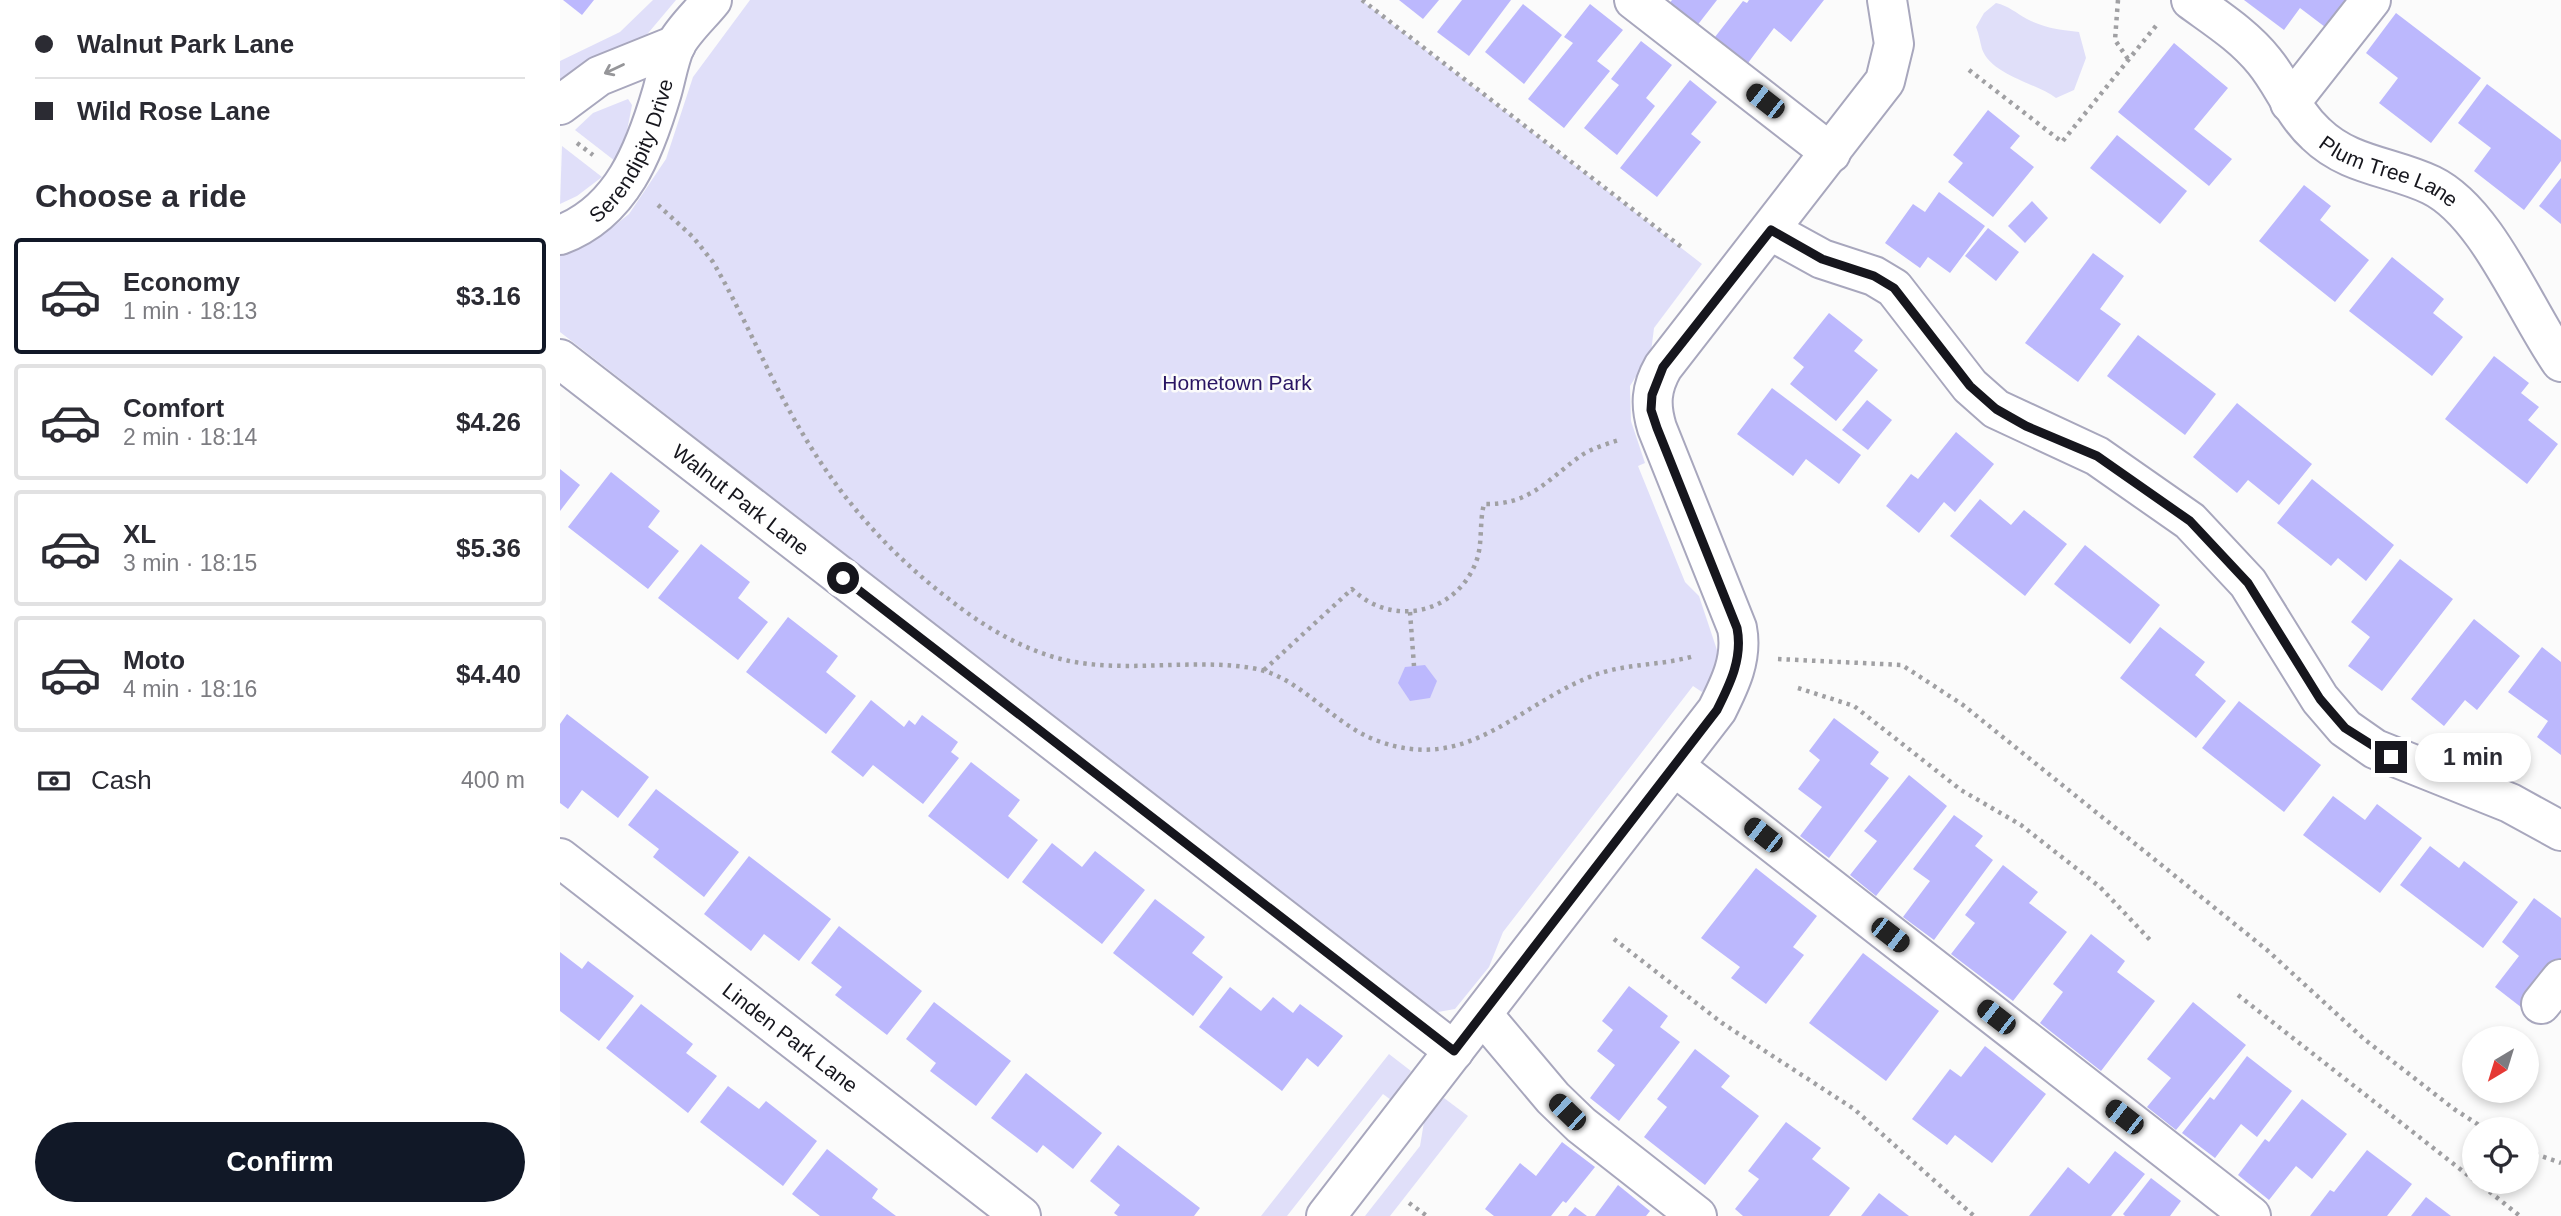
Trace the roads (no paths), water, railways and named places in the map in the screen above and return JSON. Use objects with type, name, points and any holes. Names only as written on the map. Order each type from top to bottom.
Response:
[{"type":"street","name":"Serendipity Drive","points":[[560,235],[597,212],[626,181],[637,164],[676,45],[712,0]]},
{"type":"street","points":[[1634,0],[1831,153]]},
{"type":"street","points":[[1326,1216],[1717,710],[1735,672],[1739,640],[1737,628],[1657,428],[1651,410],[1652,395],[1663,367],[1831,153],[1889,71],[1895,44],[1887,0]]},
{"type":"street","points":[[2290,103],[2371,0]]},
{"type":"street","name":"Plum Tree Lane","points":[[2176,10],[2238,34],[2265,62],[2290,103],[2315,134],[2344,156],[2432,185],[2464,212],[2486,234],[2541,334],[2561,362]]},
{"type":"street","name":"Serendipity Drive","points":[[566,122],[599,76],[676,45]]},
{"type":"street","points":[[1771,230],[1822,259],[1874,276],[1894,288],[1970,386],[1996,409],[2026,426],[2097,456],[2190,521],[2248,583],[2320,699],[2345,728],[2375,749],[2511,803],[2561,831]]},
{"type":"street","name":"Walnut Park Lane","points":[[560,359],[1454,1051]]},
{"type":"street","points":[[1674,766],[2251,1216]]},
{"type":"street","name":"Linden Park Lane","points":[[560,858],[1021,1216]]},
{"type":"street","points":[[1483,1015],[1553,1098],[1581,1125],[1697,1216]]},
{"type":"park label","name":"Hometown Park","points":[[1237,382]]}]
